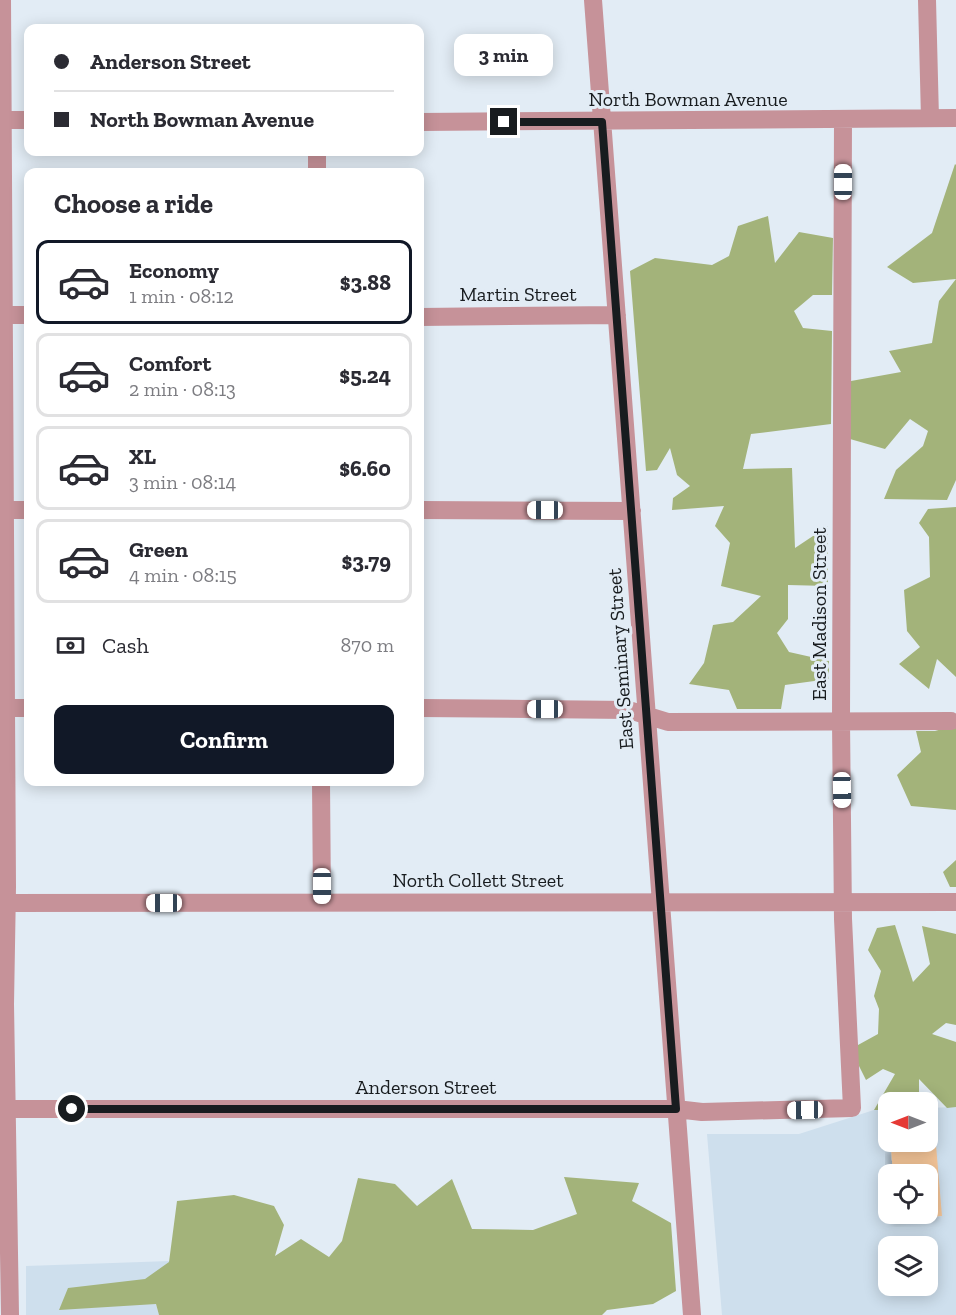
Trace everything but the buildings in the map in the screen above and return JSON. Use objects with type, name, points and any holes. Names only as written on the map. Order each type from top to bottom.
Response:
[{"type":"street","points":[[2,0],[4,1109],[10,1315]]},
{"type":"street","name":"East Seminary Street","points":[[593,0],[692,1315]]},
{"type":"street","points":[[927,0],[930,118]]},
{"type":"street","name":"North Bowman Avenue","points":[[424,122],[956,118]]},
{"type":"street","points":[[2,120],[24,120]]},
{"type":"street","name":"East Madison Street","points":[[843,120],[841,721],[843,902],[852,1108]]},
{"type":"street","points":[[2,315],[24,315]]},
{"type":"street","name":"Martin Street","points":[[424,316],[617,315]]},
{"type":"street","points":[[2,510],[24,510]]},
{"type":"street","points":[[424,510],[632,511]]},
{"type":"street","points":[[3,708],[24,708]]},
{"type":"street","points":[[424,708],[629,710],[668,722],[951,721]]},
{"type":"street","points":[[321,786],[322,902]]},
{"type":"street","name":"North Collett Street","points":[[4,903],[956,902]]},
{"type":"street","name":"Anderson Street","points":[[4,1109],[676,1109],[702,1112],[852,1108]]},
{"type":"shaded area","points":[[956,1107],[956,1315],[722,1315],[707,1134],[799,1134],[878,1110],[878,1152],[938,1152],[938,1108]]},
{"type":"shaded area","points":[[170,1261],[156,1304],[159,1315],[26,1315],[26,1266]]},
{"type":"green space","points":[[955,164],[956,279],[913,283],[887,267],[932,233]]},
{"type":"green space","points":[[768,216],[775,263],[799,232],[833,238],[832,295],[813,295],[794,311],[803,328],[832,331],[831,424],[751,434],[743,469],[792,468],[795,548],[828,526],[828,586],[788,585],[788,619],[777,633],[789,652],[829,661],[829,679],[785,685],[781,709],[737,709],[729,690],[689,684],[704,663],[713,625],[733,622],[761,596],[721,586],[730,543],[715,526],[724,506],[672,510],[673,498],[690,486],[677,475],[670,448],[657,470],[646,471],[630,271],[655,258],[712,265],[729,256],[738,226]]},
{"type":"green space","points":[[956,279],[956,480],[947,500],[884,499],[896,470],[923,446],[928,431],[910,419],[885,449],[850,439],[851,381],[901,372],[889,351],[932,343],[939,301]]},
{"type":"green space","points":[[956,507],[956,677],[937,659],[929,689],[899,664],[920,647],[907,631],[904,590],[930,577],[929,537],[919,523],[928,509]]},
{"type":"green space","points":[[956,725],[956,810],[911,806],[897,775],[921,752],[916,731],[935,731]]},
{"type":"green space","points":[[956,860],[956,887],[950,887],[943,872]]},
{"type":"green space","points":[[895,925],[913,982],[930,964],[922,926],[956,934],[956,1025],[946,1023],[932,1034],[956,1042],[956,1107],[947,1108],[938,1099],[938,1092],[932,1092],[919,1079],[919,1092],[884,1092],[895,1074],[883,1069],[866,1080],[856,1060],[858,1045],[878,1034],[879,1009],[874,996],[881,971],[868,950],[877,928]]},
{"type":"green space","points":[[564,1177],[639,1183],[632,1201],[671,1223],[676,1291],[653,1304],[607,1310],[602,1315],[159,1315],[156,1304],[59,1310],[68,1288],[145,1279],[169,1262],[177,1201],[234,1195],[274,1206],[284,1225],[275,1256],[301,1239],[329,1257],[342,1241],[358,1178],[395,1184],[417,1206],[452,1179],[472,1229],[533,1230],[577,1214]]},
{"type":"route","points":[[72,1109],[676,1109],[602,122],[504,122]]}]
